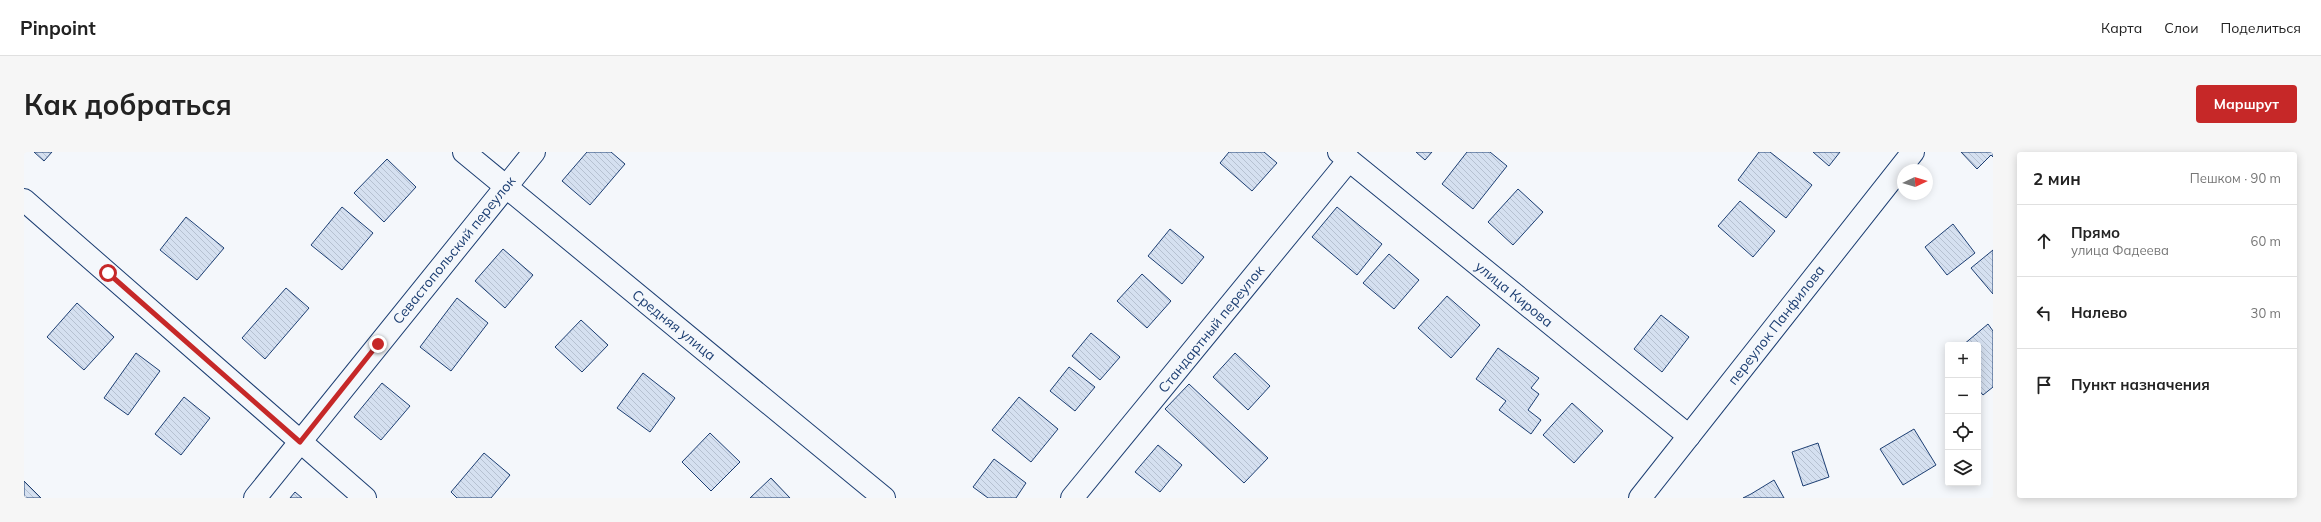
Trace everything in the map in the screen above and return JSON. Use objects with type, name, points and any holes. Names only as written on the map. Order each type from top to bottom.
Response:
[{"type":"street","name":"Средняя улица","points":[[464,152],[884,498]]},
{"type":"street","name":"Севастопольский переулок","points":[[254,498],[534,152]]},
{"type":"street","name":"переулок Панфилова","points":[[1640,498],[1913,152]]},
{"type":"street","name":"улица Кирова","points":[[1344,156],[1689,436]]},
{"type":"street","name":"Стандартный переулок","points":[[1072,498],[1344,156]]},
{"type":"street","points":[[24,200],[365,498]]},
{"type":"building","points":[[34,152],[52,152],[44,161]]},
{"type":"building","points":[[587,152],[611,152],[625,164],[590,205],[562,181]]},
{"type":"building","points":[[1229,152],[1264,152],[1277,163],[1252,191],[1220,163]]},
{"type":"building","points":[[1416,152],[1432,152],[1425,160]]},
{"type":"building","points":[[1467,152],[1490,152],[1507,166],[1473,209],[1442,184]]},
{"type":"building","points":[[1759,152],[1770,152],[1812,185],[1786,218],[1738,180]]},
{"type":"building","points":[[1813,152],[1840,152],[1829,166]]},
{"type":"building","points":[[1961,152],[1993,152],[1993,157],[1991,155],[1977,169]]},
{"type":"building","points":[[387,159],[416,187],[384,222],[354,193]]},
{"type":"building","points":[[1518,189],[1543,212],[1513,245],[1488,222]]},
{"type":"building","points":[[1740,201],[1775,231],[1753,257],[1718,226]]},
{"type":"building","points":[[342,207],[373,233],[342,270],[311,245]]},
{"type":"building","points":[[1337,207],[1382,244],[1357,275],[1312,237]]},
{"type":"building","points":[[186,217],[224,248],[197,280],[160,250]]},
{"type":"building","points":[[1953,224],[1975,253],[1947,275],[1925,247]]},
{"type":"building","points":[[1170,229],[1204,257],[1182,284],[1148,256]]},
{"type":"building","points":[[503,249],[533,275],[505,308],[475,281]]},
{"type":"building","points":[[1993,250],[1993,294],[1971,268]]},
{"type":"building","points":[[1389,254],[1419,280],[1394,309],[1363,283]]},
{"type":"building","points":[[1142,274],[1171,301],[1147,328],[1117,301]]},
{"type":"building","points":[[286,288],[309,308],[265,359],[242,338]]},
{"type":"building","points":[[1447,296],[1480,325],[1451,358],[1418,328]]},
{"type":"building","points":[[457,298],[488,323],[451,371],[420,347]]},
{"type":"building","points":[[77,303],[114,337],[84,370],[47,337]]},
{"type":"building","points":[[1661,315],[1689,337],[1662,372],[1634,349]]},
{"type":"building","points":[[581,320],[608,345],[582,372],[555,347]]},
{"type":"building","points":[[1988,324],[1993,331],[1993,387],[1983,395],[1981,393],[1981,342],[1967,342]]},
{"type":"building","points":[[1091,333],[1120,357],[1100,380],[1072,356]]},
{"type":"building","points":[[1498,348],[1539,378],[1531,388],[1539,394],[1528,410],[1541,420],[1531,434],[1499,410],[1506,401],[1476,379]]},
{"type":"building","points":[[136,353],[160,371],[128,415],[104,398]]},
{"type":"building","points":[[1235,353],[1270,386],[1248,410],[1213,377]]},
{"type":"building","points":[[1069,367],[1095,387],[1075,411],[1050,391]]},
{"type":"building","points":[[643,373],[675,398],[650,432],[617,408]]},
{"type":"building","points":[[382,383],[410,406],[381,440],[354,417]]},
{"type":"building","points":[[1189,384],[1268,458],[1244,483],[1165,409]]},
{"type":"building","points":[[184,397],[210,418],[181,455],[155,434]]},
{"type":"building","points":[[1019,397],[1058,429],[1031,462],[992,430]]},
{"type":"building","points":[[1572,403],[1603,431],[1574,463],[1543,435]]},
{"type":"building","points":[[1914,429],[1936,465],[1903,485],[1880,449]]},
{"type":"building","points":[[710,433],[740,462],[711,491],[682,462]]},
{"type":"building","points":[[1818,443],[1829,477],[1803,486],[1792,452]]},
{"type":"building","points":[[1158,445],[1182,465],[1160,492],[1135,472]]},
{"type":"building","points":[[484,453],[510,475],[491,498],[457,498],[451,492]]},
{"type":"building","points":[[994,459],[1026,483],[1016,498],[988,498],[973,487]]},
{"type":"building","points":[[771,478],[790,498],[750,498]]},
{"type":"building","points":[[1774,480],[1784,498],[1743,498],[1751,494]]},
{"type":"building","points":[[24,481],[41,498],[24,498]]},
{"type":"building","points":[[295,492],[302,498],[290,498]]},
{"type":"route","points":[[108,273],[300,442],[378,344]]}]
